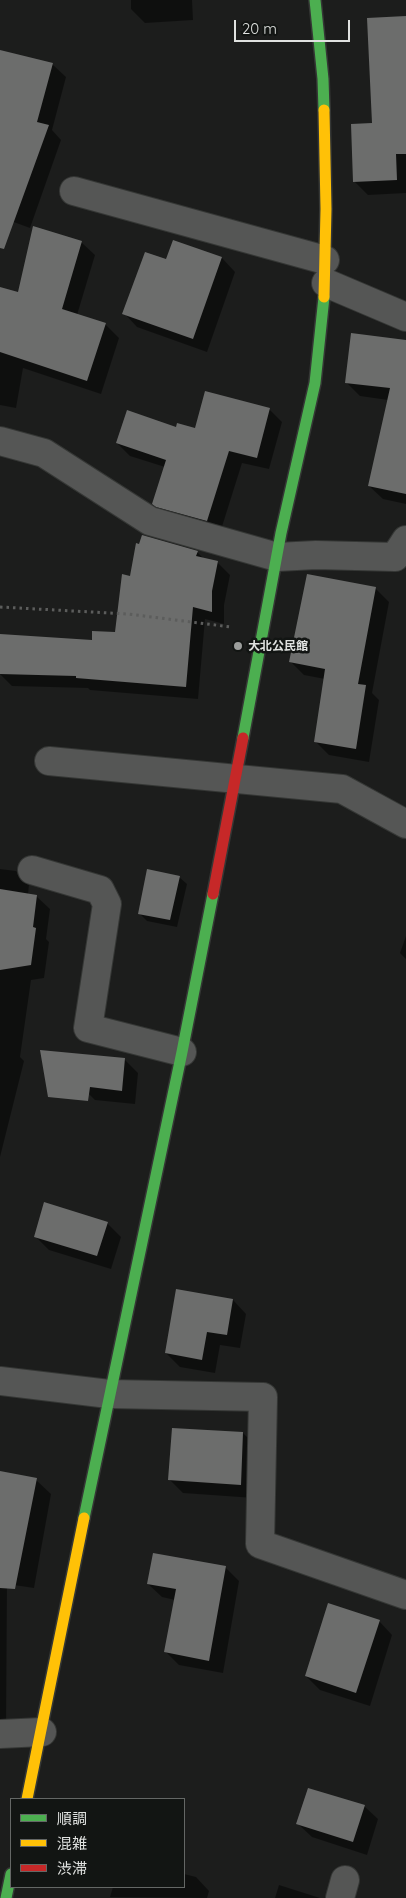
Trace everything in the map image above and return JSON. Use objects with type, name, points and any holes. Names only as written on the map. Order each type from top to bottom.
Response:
[{"type":"street","points":[[27,1798],[182,1052],[277,557],[315,383],[325,271],[326,209],[323,79],[315,0]]},
{"type":"street","points":[[74,191],[325,271],[406,317]]},
{"type":"street","points":[[0,441],[44,454],[150,521],[277,557],[316,555],[395,557],[406,540]]},
{"type":"street","points":[[49,761],[342,789],[406,824]]},
{"type":"street","points":[[32,870],[100,890],[107,904],[88,1028],[182,1052]]},
{"type":"street","points":[[0,1380],[110,1394],[263,1397],[260,1544],[406,1595]]},
{"type":"street","points":[[0,1734],[42,1732]]},
{"type":"street","points":[[6,1898],[10,1879]]},
{"type":"path","points":[[0,607],[128,614],[264,632]]},
{"type":"building","points":[[406,16],[406,154],[396,154],[397,180],[353,182],[351,124],[372,123],[367,18]]},
{"type":"building","points":[[0,50],[53,63],[37,122],[49,125],[4,249],[0,248]]},
{"type":"building","points":[[33,226],[82,241],[62,309],[106,323],[87,381],[0,352],[0,287],[18,292]]},
{"type":"building","points":[[173,240],[222,257],[193,339],[122,314],[145,252],[166,259]]},
{"type":"building","points":[[351,333],[406,340],[406,494],[368,486],[390,388],[345,383]]},
{"type":"building","points":[[205,391],[270,408],[257,458],[229,451],[207,521],[156,507],[152,504],[166,460],[116,443],[127,410],[176,427],[177,423],[195,428]]},
{"type":"building","points":[[142,535],[198,551],[196,556],[218,561],[212,591],[212,612],[193,607],[186,687],[76,678],[76,676],[0,674],[0,634],[92,640],[92,631],[115,632],[122,574],[130,576],[136,543],[139,544]]},
{"type":"building","points":[[307,574],[376,587],[358,684],[366,685],[356,749],[314,742],[325,669],[289,662]]},
{"type":"building","points":[[147,869],[180,876],[170,920],[138,914]]},
{"type":"building","points":[[0,889],[37,895],[33,927],[36,928],[31,965],[0,970]]},
{"type":"building","points":[[40,1050],[125,1058],[122,1091],[90,1087],[88,1101],[48,1097]]},
{"type":"building","points":[[44,1202],[108,1222],[97,1256],[34,1237]]},
{"type":"building","points":[[176,1289],[233,1299],[227,1335],[207,1332],[202,1360],[165,1353]]},
{"type":"building","points":[[172,1428],[243,1432],[241,1485],[168,1480]]},
{"type":"building","points":[[0,1471],[37,1478],[15,1589],[0,1588]]},
{"type":"building","points":[[153,1553],[226,1566],[209,1661],[164,1652],[176,1589],[147,1584]]},
{"type":"building","points":[[328,1603],[380,1620],[356,1693],[305,1676]]},
{"type":"building","points":[[308,1788],[365,1805],[353,1842],[296,1824]]},
{"type":"traffic: fast","points":[[315,0],[323,79],[324,110]]},
{"type":"traffic: fast","points":[[243,738],[281,533],[315,383],[324,297]]},
{"type":"traffic: fast","points":[[84,1518],[182,1052],[213,894]]},
{"type":"traffic: fast","points":[[6,1898],[10,1879]]},
{"type":"traffic: slow","points":[[324,110],[326,209],[324,297]]},
{"type":"traffic: slow","points":[[27,1798],[84,1518]]},
{"type":"traffic: jam","points":[[213,894],[243,738]]},
{"type":"place","name":"大北公民館","points":[[238,646]]}]
